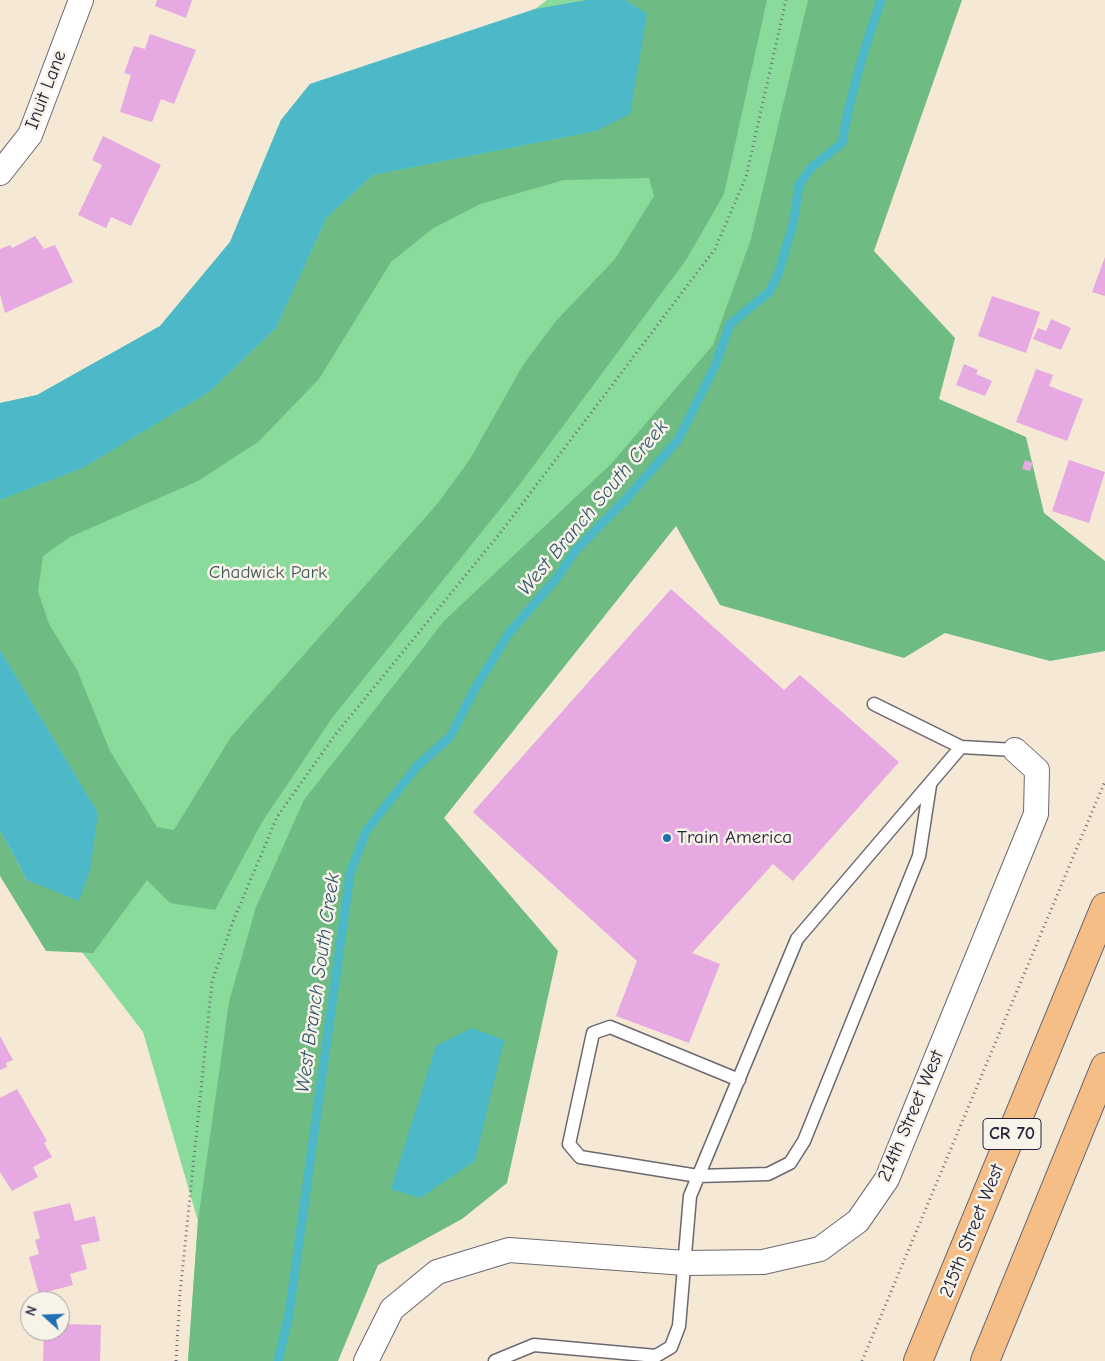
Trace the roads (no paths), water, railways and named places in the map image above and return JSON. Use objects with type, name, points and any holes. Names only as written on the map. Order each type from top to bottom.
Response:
[{"type":"main road","name":"215th Street West","points":[[918,1361],[1105,907]]},
{"type":"main road","points":[[986,1361],[1105,1067]]},
{"type":"main road","points":[[926,1361],[945,1296]]},
{"type":"street","name":"Inuit Lane","points":[[0,173],[30,135],[81,0]]},
{"type":"street","name":"214th Street West","points":[[366,1361],[392,1309],[399,1302],[437,1272],[500,1252],[509,1250],[684,1263],[763,1262],[820,1249],[858,1221],[887,1179],[1036,814],[1037,770],[1015,750]]},
{"type":"lane","points":[[874,704],[961,747],[1015,750]]},
{"type":"lane","points":[[495,1361],[534,1345],[656,1356],[672,1347],[679,1326],[690,1196],[797,939],[961,747]]},
{"type":"lane","points":[[739,1080],[610,1028],[593,1032],[569,1144],[580,1157],[698,1176],[768,1174],[790,1163],[804,1141],[919,856],[930,785]]},
{"type":"water","points":[[587,0],[626,0],[647,14],[630,114],[596,131],[373,175],[327,217],[276,328],[209,392],[83,468],[0,500],[0,403],[37,395],[160,326],[230,242],[281,120],[310,84],[535,9]]},
{"type":"water","points":[[0,650],[98,813],[90,870],[79,901],[27,880],[0,830]]},
{"type":"water","points":[[472,1028],[504,1040],[475,1161],[420,1198],[391,1189],[436,1046]]},
{"type":"waterway","name":"West Branch South Creek","points":[[278,1361],[289,1314],[350,874],[366,831],[418,765],[450,737],[474,690],[509,633],[556,579],[575,551],[626,499],[678,440],[715,366],[730,324],[769,292],[778,274],[793,225],[799,185],[812,167],[842,143],[849,106],[881,0]]},
{"type":"place","name":"Train America","points":[[667,838]]},
{"type":"park label","name":"Chadwick Park","points":[[268,573]]}]
